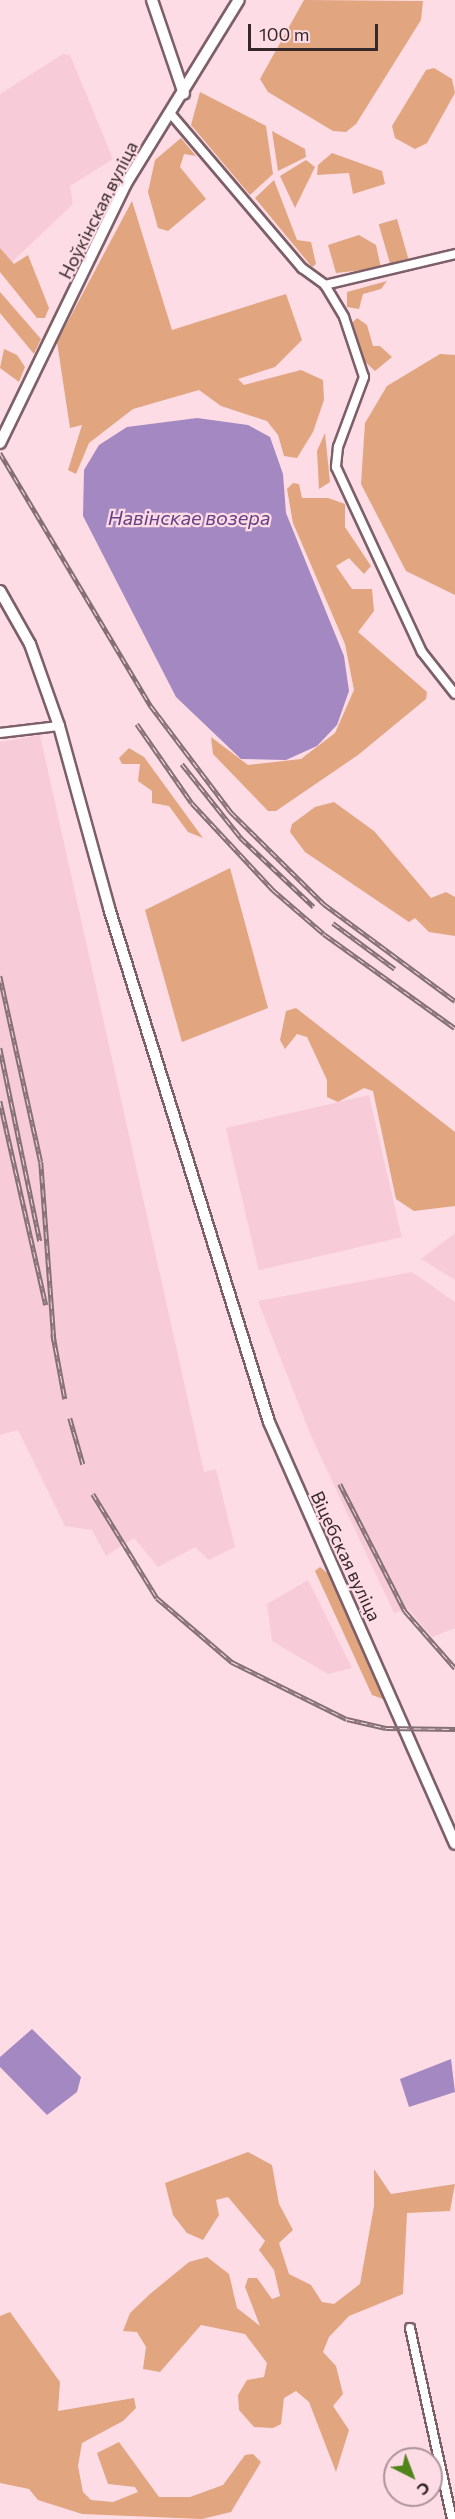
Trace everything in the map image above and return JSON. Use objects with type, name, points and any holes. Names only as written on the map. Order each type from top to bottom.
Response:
[{"type":"main road","points":[[152,0],[184,94]]},
{"type":"main road","name":"Ноўкінская вуліца","points":[[0,443],[125,184],[184,94],[239,0]]},
{"type":"main road","points":[[0,591],[30,644],[59,726]]},
{"type":"main road","name":"Віцебская вуліца","points":[[59,726],[230,1297],[282,1456],[455,1844]]},
{"type":"street","points":[[170,113],[302,268],[325,285],[344,317],[364,377],[338,447],[336,468],[422,652],[455,694]]},
{"type":"street","points":[[325,285],[455,254]]},
{"type":"street","points":[[0,733],[59,726]]},
{"type":"street","points":[[410,2328],[452,2519]]},
{"type":"shaded area","points":[[304,0],[423,1],[421,20],[356,124],[346,132],[333,131],[268,92],[260,79]]},
{"type":"shaded area","points":[[63,54],[70,55],[113,159],[70,186],[73,204],[12,262],[0,248],[0,94]]},
{"type":"shaded area","points":[[434,68],[452,79],[455,93],[427,143],[415,149],[395,138],[392,126],[426,70]]},
{"type":"shaded area","points":[[200,92],[266,126],[273,174],[250,195],[191,125]]},
{"type":"shaded area","points":[[272,131],[305,149],[306,157],[278,171]]},
{"type":"shaded area","points":[[181,138],[196,156],[184,154],[180,167],[206,199],[168,231],[158,228],[148,192],[155,160]]},
{"type":"shaded area","points":[[332,153],[382,171],[385,184],[353,194],[349,173],[317,175],[318,165]]},
{"type":"shaded area","points":[[306,160],[315,167],[295,208],[280,176]]},
{"type":"shaded area","points":[[274,180],[297,240],[311,242],[316,264],[312,267],[255,198]]},
{"type":"shaded area","points":[[132,201],[172,330],[286,294],[302,340],[275,367],[238,379],[244,385],[301,370],[323,380],[324,400],[313,432],[297,458],[284,456],[278,435],[267,421],[221,406],[199,390],[133,409],[89,443],[76,474],[68,470],[82,425],[70,428],[57,342]]},
{"type":"shaded area","points":[[397,219],[408,258],[390,264],[379,224]]},
{"type":"shaded area","points":[[359,235],[376,245],[381,268],[336,273],[328,245]]},
{"type":"shaded area","points":[[0,248],[14,264],[28,255],[49,308],[45,318],[37,318],[0,272]]},
{"type":"shaded area","points":[[387,281],[381,289],[363,294],[359,309],[347,307],[347,292]]},
{"type":"shaded area","points":[[0,292],[41,339],[34,354],[0,313]]},
{"type":"shaded area","points":[[357,318],[367,325],[373,346],[380,346],[392,357],[375,371],[360,357],[352,323]]},
{"type":"shaded area","points":[[4,349],[17,355],[25,367],[19,382],[0,368]]},
{"type":"shaded area","points":[[440,354],[455,355],[455,595],[406,571],[361,484],[365,423],[387,386]]},
{"type":"shaded area","points":[[325,433],[330,482],[319,489],[317,451]]},
{"type":"shaded area","points":[[293,483],[299,484],[302,498],[328,498],[345,504],[345,527],[371,566],[364,574],[349,558],[336,566],[352,589],[372,589],[374,611],[358,632],[427,692],[426,699],[358,755],[276,811],[268,811],[213,754],[211,737],[248,765],[301,759],[335,733],[354,690],[345,644],[293,523],[287,489]]},
{"type":"shaded area","points":[[40,735],[204,1472],[216,1469],[235,1547],[209,1560],[195,1547],[158,1567],[134,1538],[106,1556],[92,1530],[65,1526],[18,1430],[0,1435],[0,742]]},
{"type":"shaded area","points":[[129,748],[144,757],[203,838],[188,832],[169,806],[152,803],[152,791],[138,781],[140,764],[122,764],[119,758]]},
{"type":"shaded area","points":[[334,802],[374,831],[431,898],[446,892],[455,897],[455,936],[429,932],[415,918],[409,922],[305,852],[290,832],[292,824],[315,807]]},
{"type":"shaded area","points":[[230,868],[268,1008],[182,1042],[145,910]]},
{"type":"shaded area","points":[[296,1008],[455,1132],[455,1206],[414,1211],[396,1199],[373,1091],[364,1088],[338,1102],[327,1097],[327,1080],[307,1037],[297,1034],[285,1049],[280,1040],[286,1011]]},
{"type":"shaded area","points":[[369,1095],[402,1237],[259,1270],[226,1128]]},
{"type":"shaded area","points":[[455,1233],[455,1280],[421,1259]]},
{"type":"shaded area","points":[[412,1272],[455,1302],[455,1628],[432,1637],[408,1609],[394,1613],[311,1436],[258,1301]]},
{"type":"shaded area","points":[[320,1567],[331,1576],[383,1685],[383,1699],[372,1695],[315,1571]]},
{"type":"shaded area","points":[[308,1580],[352,1668],[328,1674],[272,1641],[267,1604]]},
{"type":"shaded area","points":[[248,2152],[272,2165],[279,2204],[293,2230],[279,2243],[289,2274],[311,2285],[322,2302],[334,2304],[360,2284],[374,2206],[374,2169],[391,2194],[455,2184],[450,2211],[407,2213],[403,2294],[349,2316],[329,2337],[323,2352],[336,2366],[343,2394],[333,2406],[349,2430],[336,2472],[309,2402],[296,2391],[284,2398],[281,2424],[273,2428],[254,2427],[239,2410],[238,2395],[247,2380],[264,2377],[267,2363],[245,2334],[201,2325],[160,2372],[143,2369],[146,2347],[137,2332],[123,2331],[130,2313],[150,2294],[189,2262],[207,2257],[229,2274],[237,2308],[260,2326],[245,2287],[248,2278],[257,2278],[272,2299],[280,2296],[274,2270],[259,2250],[265,2241],[228,2197],[216,2200],[219,2215],[203,2240],[187,2233],[173,2215],[165,2183]]},
{"type":"shaded area","points":[[10,2312],[60,2382],[58,2411],[134,2398],[136,2408],[123,2421],[82,2443],[78,2466],[83,2492],[91,2500],[113,2502],[138,2492],[135,2487],[108,2484],[97,2453],[119,2442],[159,2497],[190,2497],[223,2485],[245,2455],[253,2454],[261,2462],[231,2512],[202,2519],[82,2514],[38,2500],[29,2489],[0,2483],[0,2316]]},
{"type":"water","name":"Навінскае возера","points":[[197,418],[248,425],[270,437],[283,474],[286,513],[344,656],[349,691],[337,725],[317,746],[286,760],[241,759],[176,697],[83,516],[84,470],[99,445],[127,427]]},
{"type":"water","points":[[32,2029],[81,2077],[77,2092],[47,2115],[0,2067],[0,2057]]},
{"type":"water","points":[[451,2059],[455,2092],[409,2107],[400,2079]]},
{"type":"railway","points":[[0,453],[151,706],[231,812],[324,904],[455,1001]]},
{"type":"railway","points":[[137,724],[192,803],[273,890],[324,934],[455,1028]]},
{"type":"railway","points":[[182,764],[241,838],[314,907]]},
{"type":"railway","points":[[333,923],[395,969]]},
{"type":"railway","points":[[0,976],[41,1162],[54,1341]]},
{"type":"railway","points":[[0,1048],[40,1241]]},
{"type":"railway","points":[[0,1101],[46,1305]]},
{"type":"railway","points":[[53,1334],[65,1399]]},
{"type":"railway","points":[[70,1418],[83,1464]]},
{"type":"railway","points":[[340,1484],[405,1611],[455,1668]]},
{"type":"railway","points":[[93,1494],[157,1598],[232,1662],[347,1719],[386,1728],[455,1729]]}]
